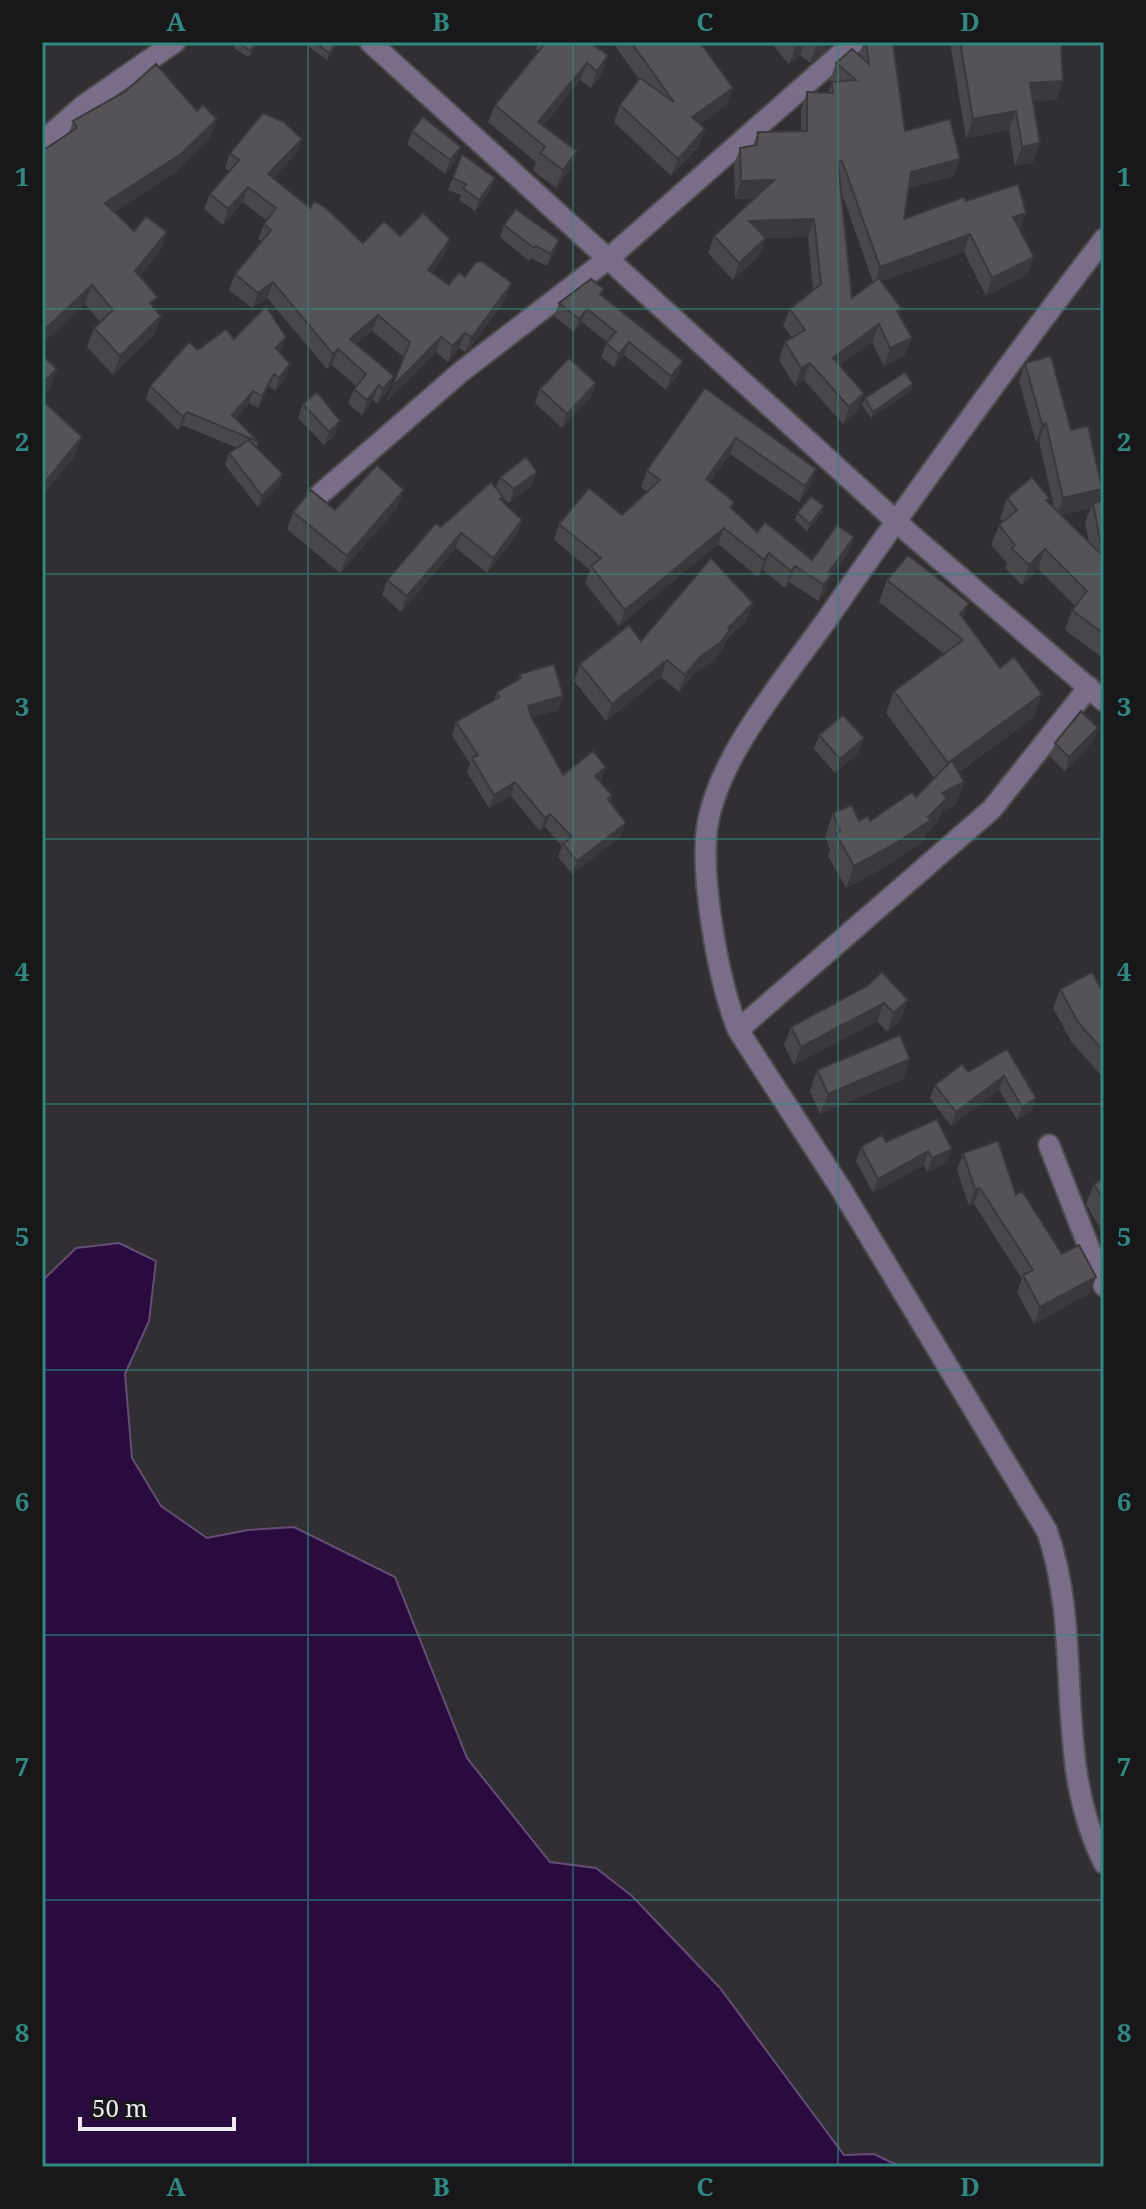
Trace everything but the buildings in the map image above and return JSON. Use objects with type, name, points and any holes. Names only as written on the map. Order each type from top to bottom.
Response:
[{"type":"street","points":[[42,142],[84,105],[175,42]]},
{"type":"street","points":[[370,42],[896,521],[1097,694],[992,809],[738,1030]]},
{"type":"street","points":[[318,496],[462,371],[609,258],[842,46]]},
{"type":"street","points":[[1104,239],[896,521],[731,761],[708,820],[705,856],[719,957],[729,1006],[738,1030],[841,1189],[1047,1531],[1060,1568],[1066,1605],[1068,1707],[1075,1776],[1094,1843],[1104,1863]]},
{"type":"street","points":[[1049,1145],[1104,1286]]},
{"type":"shaded area","points":[[119,1243],[156,1261],[149,1321],[125,1374],[132,1458],[161,1506],[207,1538],[248,1530],[294,1527],[395,1577],[467,1758],[550,1862],[596,1868],[632,1896],[720,1988],[844,2155],[874,2154],[901,2167],[42,2167],[42,1281],[76,1248]]}]
